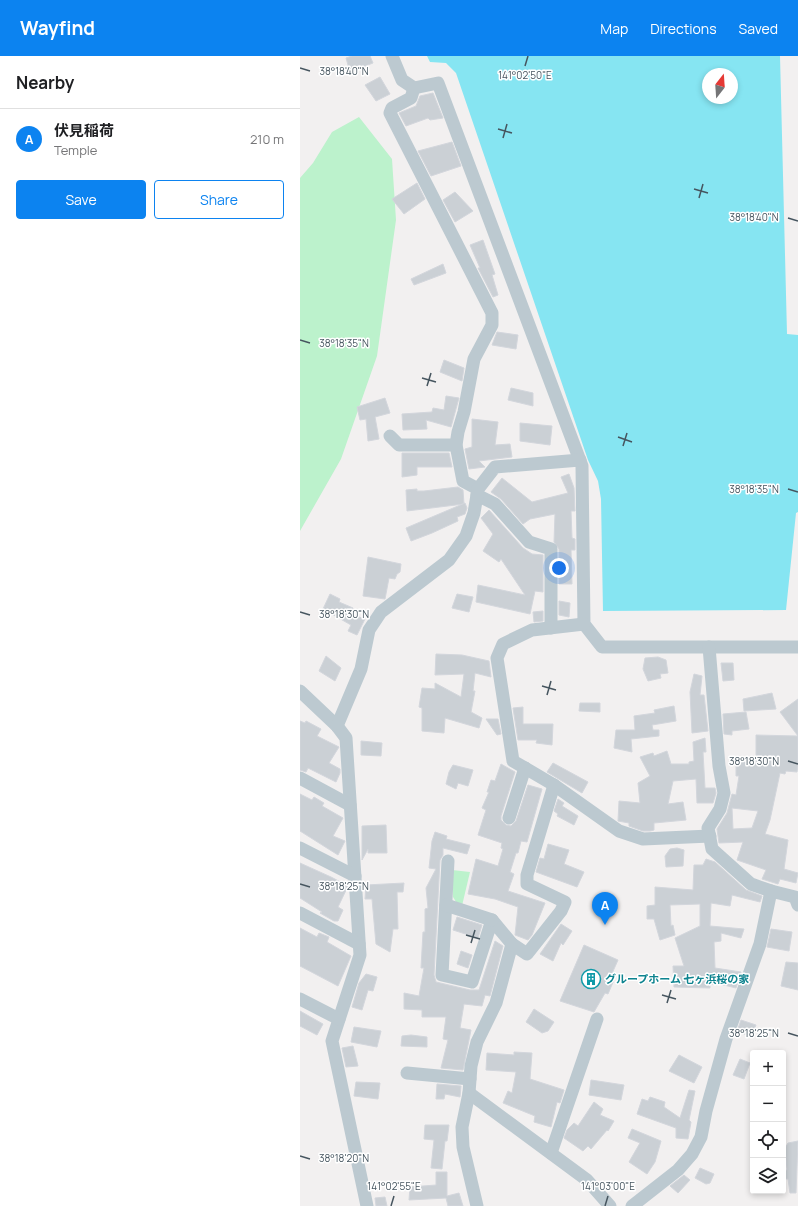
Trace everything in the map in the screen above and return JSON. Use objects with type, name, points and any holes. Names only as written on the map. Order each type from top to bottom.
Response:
[{"type":"street","points":[[392,56],[402,80],[414,88],[438,83],[580,460],[582,466],[584,624],[602,647],[798,647]]},
{"type":"street","points":[[414,88],[411,98],[392,108],[390,113],[492,313],[492,325],[474,358],[456,445],[463,481],[495,504],[529,542],[551,549],[551,628]]},
{"type":"street","points":[[390,436],[398,445],[456,445]]},
{"type":"street","points":[[337,726],[361,669],[369,630],[381,612],[448,560],[466,536],[474,513],[478,492],[495,467],[580,460]]},
{"type":"street","points":[[584,624],[532,630],[503,644],[497,658],[513,761],[554,785],[619,831],[643,839],[710,836]]},
{"type":"street","points":[[709,647],[719,766],[724,793],[720,809],[708,828],[712,849],[751,884],[795,897],[798,905]]},
{"type":"street","points":[[300,691],[337,726],[346,738],[360,955],[332,1041],[367,1206]]},
{"type":"street","points":[[509,818],[525,768]]},
{"type":"street","points":[[300,778],[350,804]]},
{"type":"street","points":[[446,905],[492,920],[512,944],[527,954],[561,911],[565,902],[527,884],[527,875],[554,785]]},
{"type":"street","points":[[300,848],[355,876]]},
{"type":"street","points":[[448,861],[442,975],[472,982],[492,920]]},
{"type":"street","points":[[632,1206],[678,1170],[692,1154],[701,1137],[726,1039],[760,944],[771,891]]},
{"type":"street","points":[[300,913],[359,944]]},
{"type":"street","points":[[477,1206],[463,1148],[462,1127],[469,1093],[471,1066],[477,1042],[496,1003],[512,944]]},
{"type":"street","points":[[300,999],[339,1019]]},
{"type":"street","points":[[551,1153],[597,1019]]},
{"type":"street","points":[[407,1073],[470,1080]]},
{"type":"street","points":[[469,1093],[587,1180],[610,1206]]},
{"type":"green space","points":[[359,117],[392,159],[396,220],[377,356],[341,459],[300,531],[300,178],[313,163],[332,132]]},
{"type":"green space","points":[[452,870],[470,872],[461,910],[453,897]]},
{"type":"water","points":[[427,56],[780,56],[787,334],[798,335],[798,512],[796,513],[786,610],[603,611],[601,499],[598,481],[588,460],[456,73],[446,63],[430,62]]},
{"type":"building","points":[[352,56],[370,56],[373,63],[350,72],[346,58]]},
{"type":"building","points":[[380,77],[390,94],[376,101],[365,85]]},
{"type":"building","points":[[433,93],[443,118],[430,120],[428,118],[406,126],[399,113],[416,106],[420,96]]},
{"type":"building","points":[[452,142],[461,166],[431,176],[418,151]]},
{"type":"building","points":[[417,183],[425,199],[404,214],[392,199]]},
{"type":"building","points":[[455,192],[473,211],[455,222],[443,200]]},
{"type":"building","points":[[483,240],[495,274],[492,275],[498,295],[493,297],[478,268],[480,268],[470,245]]},
{"type":"building","points":[[443,264],[446,273],[414,285],[411,279]]},
{"type":"building","points":[[497,332],[518,335],[516,349],[492,345]]},
{"type":"building","points":[[444,360],[464,368],[462,381],[440,372]]},
{"type":"building","points":[[511,388],[533,393],[533,406],[508,400]]},
{"type":"building","points":[[446,396],[459,398],[451,427],[426,420],[427,429],[403,430],[402,414],[432,412],[433,408],[444,410]]},
{"type":"building","points":[[385,398],[390,413],[375,417],[379,439],[368,441],[366,419],[360,420],[357,407]]},
{"type":"building","points":[[472,419],[498,422],[495,445],[510,444],[512,457],[479,461],[485,467],[469,469],[465,449],[472,447]]},
{"type":"building","points":[[520,423],[552,426],[550,445],[520,441]]},
{"type":"building","points":[[402,453],[449,453],[452,467],[417,467],[417,475],[402,477]]},
{"type":"building","points":[[569,474],[574,488],[575,511],[571,511],[572,538],[575,539],[575,550],[571,550],[572,584],[559,584],[559,549],[554,542],[555,514],[530,519],[523,524],[501,499],[491,492],[502,478],[532,502],[568,493],[561,477]]},
{"type":"building","points":[[458,487],[463,490],[464,504],[407,511],[406,490],[417,489],[417,491],[424,491]]},
{"type":"building","points":[[465,503],[467,508],[465,514],[457,517],[458,521],[411,541],[406,528]]},
{"type":"building","points":[[489,510],[523,548],[532,554],[543,555],[543,592],[535,591],[530,614],[476,602],[478,585],[525,595],[501,559],[499,562],[483,551],[493,534],[481,518]]},
{"type":"building","points":[[368,557],[401,564],[400,572],[397,574],[395,579],[389,578],[385,599],[363,596]]},
{"type":"building","points":[[330,594],[340,599],[339,602],[353,608],[350,614],[365,619],[357,635],[348,631],[351,625],[323,609]]},
{"type":"building","points":[[457,594],[473,597],[469,612],[452,608]]},
{"type":"building","points":[[559,601],[570,603],[569,617],[559,615]]},
{"type":"building","points":[[543,611],[543,621],[534,622],[533,612]]},
{"type":"building","points":[[436,654],[462,655],[489,661],[491,677],[475,673],[473,691],[475,691],[471,712],[482,718],[479,728],[445,718],[444,733],[422,731],[422,708],[419,707],[422,688],[435,689],[435,683],[461,697],[464,674],[435,675]]},
{"type":"building","points":[[326,656],[341,668],[335,681],[319,671]]},
{"type":"building","points":[[658,657],[666,660],[668,673],[660,674],[661,678],[648,681],[643,669],[645,658]]},
{"type":"building","points":[[721,663],[733,663],[734,680],[723,681]]},
{"type":"building","points":[[694,674],[702,676],[700,695],[704,695],[708,731],[692,733],[690,692]]},
{"type":"building","points":[[772,693],[776,709],[744,711],[743,699]]},
{"type":"building","points":[[798,699],[798,736],[780,712]]},
{"type":"building","points":[[580,703],[600,703],[600,712],[579,711]]},
{"type":"building","points":[[674,706],[676,721],[652,725],[653,730],[659,730],[659,736],[631,739],[632,752],[614,748],[616,730],[635,730],[634,716],[655,713],[654,710]]},
{"type":"building","points":[[523,707],[523,724],[553,724],[552,745],[536,743],[537,740],[518,740],[513,708]]},
{"type":"building","points":[[746,712],[749,729],[732,731],[732,735],[724,734],[723,714]]},
{"type":"building","points":[[486,719],[498,719],[501,734],[497,735]]},
{"type":"building","points":[[300,721],[305,723],[306,721],[321,729],[317,736],[339,747],[329,763],[340,769],[336,782],[308,768],[306,772],[300,770]]},
{"type":"building","points":[[756,735],[798,736],[797,772],[786,771],[785,774],[780,773],[770,820],[765,834],[788,840],[784,869],[798,873],[796,883],[780,879],[778,884],[762,879],[766,870],[737,860],[743,842],[719,843],[717,829],[727,813],[732,794],[736,795],[739,776],[736,776],[736,761],[756,763]],"holes":[[[732,808],[758,811],[752,828],[733,829]]]},
{"type":"building","points":[[705,738],[706,752],[703,752],[705,788],[715,788],[716,793],[713,803],[697,803],[696,779],[673,781],[668,804],[683,802],[686,820],[654,823],[654,830],[650,831],[643,831],[629,826],[629,823],[618,821],[619,801],[640,803],[638,783],[650,776],[640,757],[653,753],[654,756],[667,751],[671,764],[689,764],[689,762],[694,761],[693,742]]},
{"type":"building","points":[[361,741],[382,743],[381,756],[361,755]]},
{"type":"building","points":[[553,763],[588,782],[582,793],[547,772]]},
{"type":"building","points":[[501,764],[515,772],[501,816],[501,820],[506,825],[511,826],[516,821],[528,785],[542,789],[527,842],[521,841],[518,853],[516,853],[510,872],[514,874],[508,891],[545,903],[532,935],[528,940],[515,935],[518,907],[495,899],[468,894],[476,859],[498,866],[503,849],[501,848],[502,843],[478,835],[486,810],[482,808],[489,792],[487,792],[491,780],[495,781]]},
{"type":"building","points":[[453,765],[473,770],[468,786],[458,783],[456,789],[446,784],[449,772]]},
{"type":"building","points":[[300,794],[312,800],[314,797],[324,803],[322,806],[343,818],[333,836],[345,841],[338,855],[300,831]]},
{"type":"building","points":[[558,799],[564,803],[562,806],[578,816],[574,825],[557,816],[558,814],[554,811]]},
{"type":"building","points":[[386,825],[387,853],[368,853],[368,849],[362,860],[362,826]]},
{"type":"building","points":[[435,832],[447,836],[446,839],[470,845],[467,854],[443,848],[443,855],[440,860],[434,975],[436,982],[470,990],[479,990],[495,941],[503,946],[490,996],[485,995],[482,1006],[464,1004],[460,1028],[471,1030],[463,1070],[441,1068],[448,1040],[443,1039],[446,1017],[422,1017],[422,1010],[404,1009],[404,993],[419,996],[424,968],[421,968],[423,932],[425,932],[425,909],[428,908],[426,888],[436,869],[429,868],[432,841]]},
{"type":"building","points":[[548,844],[569,850],[564,864],[584,872],[577,887],[536,872],[540,858],[544,859]]},
{"type":"building","points":[[677,848],[684,850],[683,866],[666,867],[665,856],[670,849]]},
{"type":"building","points":[[706,859],[715,862],[746,890],[762,896],[760,902],[732,895],[730,906],[711,903],[710,926],[744,929],[741,938],[721,933],[721,941],[714,942],[715,968],[741,972],[736,988],[720,984],[710,984],[710,988],[674,987],[673,966],[684,966],[675,938],[700,926],[700,904],[670,905],[671,926],[673,925],[675,935],[660,940],[654,919],[647,919],[647,906],[655,905],[655,887],[693,890],[694,865],[703,865]]},
{"type":"building","points":[[300,863],[348,886],[338,907],[343,910],[338,921],[334,921],[320,913],[322,912],[300,898]]},
{"type":"building","points":[[404,883],[403,892],[397,892],[398,929],[393,929],[390,952],[376,944],[372,899],[365,899],[366,885]]},
{"type":"building","points":[[457,917],[482,925],[478,938],[453,930]]},
{"type":"building","points":[[561,924],[572,931],[563,945],[561,943],[553,961],[540,954]]},
{"type":"building","points":[[300,928],[317,937],[319,933],[329,937],[327,942],[351,956],[338,986],[300,966]]},
{"type":"building","points":[[771,929],[792,932],[789,951],[767,947]]},
{"type":"building","name":"グループホーム 七ヶ浜桜の家","points":[[584,945],[618,960],[610,978],[614,980],[608,994],[605,993],[594,1012],[560,1001]]},
{"type":"building","points":[[461,951],[472,955],[468,968],[457,964]]},
{"type":"building","points":[[786,962],[798,963],[798,990],[781,986]]},
{"type":"building","points":[[366,974],[377,977],[373,991],[368,990],[362,1010],[352,1007],[359,983]]},
{"type":"building","points":[[534,1009],[554,1022],[548,1031],[542,1033],[526,1022]]},
{"type":"building","points":[[300,1011],[323,1024],[317,1035],[300,1026]]},
{"type":"building","points":[[741,1020],[756,1025],[752,1037],[737,1031]]},
{"type":"building","points":[[354,1027],[381,1031],[377,1047],[351,1042]]},
{"type":"building","points":[[411,1035],[427,1037],[427,1047],[401,1046],[402,1036]]},
{"type":"building","points":[[353,1046],[358,1066],[346,1067],[342,1048]]},
{"type":"building","points":[[514,1052],[532,1053],[530,1079],[564,1090],[560,1103],[557,1102],[551,1127],[534,1122],[535,1116],[503,1103],[508,1091],[512,1093],[516,1072],[486,1070],[487,1053],[514,1055]]},
{"type":"building","points":[[679,1055],[702,1067],[694,1083],[669,1071]]},
{"type":"building","points":[[740,1059],[750,1063],[744,1079],[733,1075]]},
{"type":"building","points":[[591,1080],[624,1085],[621,1100],[589,1095]]},
{"type":"building","points":[[356,1082],[380,1083],[378,1099],[354,1096]]},
{"type":"building","points":[[437,1084],[461,1086],[460,1097],[445,1094],[444,1099],[436,1099]]},
{"type":"building","points":[[689,1090],[695,1091],[689,1120],[691,1122],[688,1139],[676,1138],[676,1128],[637,1114],[642,1099],[648,1101],[650,1097],[665,1102],[664,1107],[680,1118]]},
{"type":"building","points":[[594,1102],[603,1109],[600,1115],[614,1121],[608,1131],[607,1130],[591,1149],[588,1146],[583,1151],[564,1138],[567,1130],[574,1123],[578,1126]]},
{"type":"building","points":[[425,1125],[449,1125],[447,1141],[445,1141],[442,1169],[431,1168],[434,1140],[424,1139]]},
{"type":"building","points":[[632,1129],[661,1141],[655,1162],[647,1174],[629,1162],[640,1143],[628,1138]]},
{"type":"building","points":[[798,1141],[796,1193],[790,1193],[788,1179],[786,1179],[786,1146],[788,1143]]},
{"type":"building","points":[[700,1168],[714,1174],[710,1183],[706,1184],[695,1178]]},
{"type":"building","points":[[436,1172],[447,1172],[447,1196],[459,1193],[463,1206],[448,1206],[446,1198],[409,1200],[410,1187],[436,1185]]},
{"type":"building","points":[[684,1175],[690,1180],[678,1193],[670,1186]]},
{"type":"building","points":[[385,1197],[387,1206],[376,1206],[375,1198]]},
{"type":"place","name":"伏見稲荷","points":[[605,925]]},
{"type":"place","name":"グループホーム 七ヶ浜桜の家","points":[[591,979]]}]
